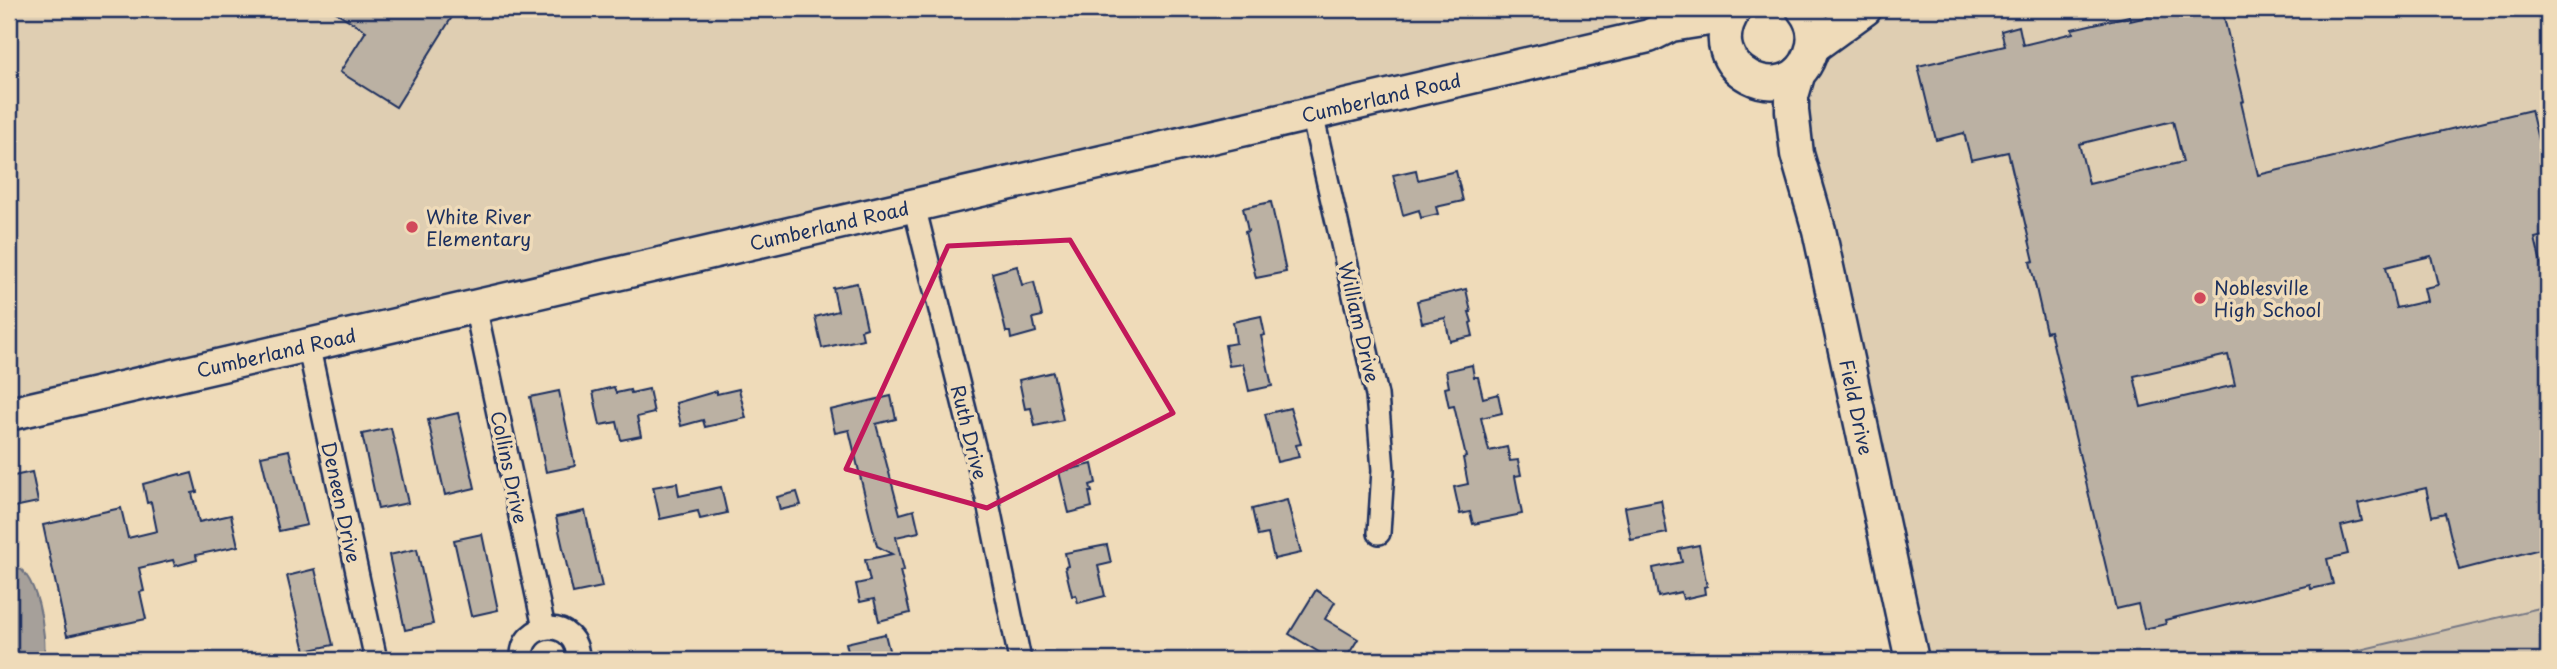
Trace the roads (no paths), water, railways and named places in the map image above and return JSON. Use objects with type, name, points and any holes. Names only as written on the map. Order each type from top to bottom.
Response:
[{"type":"street","name":"Cumberland Road","points":[[9,414],[1648,36],[1671,24],[1709,19],[1734,9]]},
{"type":"street","points":[[1734,9],[1724,33],[1726,48],[1766,97],[1782,139],[1797,154]]},
{"type":"street","points":[[1797,154],[1792,96],[1814,32],[1810,18],[1803,9]]},
{"type":"street","points":[[1743,72],[1771,83],[1786,80],[1806,59],[1865,9]]},
{"type":"street","name":"Cumberland Road","points":[[1648,36],[1702,44],[1743,72]]},
{"type":"street","name":"William Drive","points":[[1312,114],[1377,395],[1383,470],[1379,533]]},
{"type":"street","name":"Field Drive","points":[[1797,154],[1819,230],[1912,660]]},
{"type":"street","name":"Ruth Drive","points":[[914,206],[987,498],[1020,660]]},
{"type":"street","name":"Collins Drive","points":[[475,306],[544,628]]},
{"type":"street","name":"Deneen Drive","points":[[308,344],[376,660]]},
{"type":"street","points":[[522,660],[524,645],[529,637],[544,628],[553,628],[569,635],[578,650],[578,660]]},
{"type":"place","name":"White River Elementary","points":[[412,227]]},
{"type":"place","name":"Noblesville High School","points":[[2200,298]]}]
